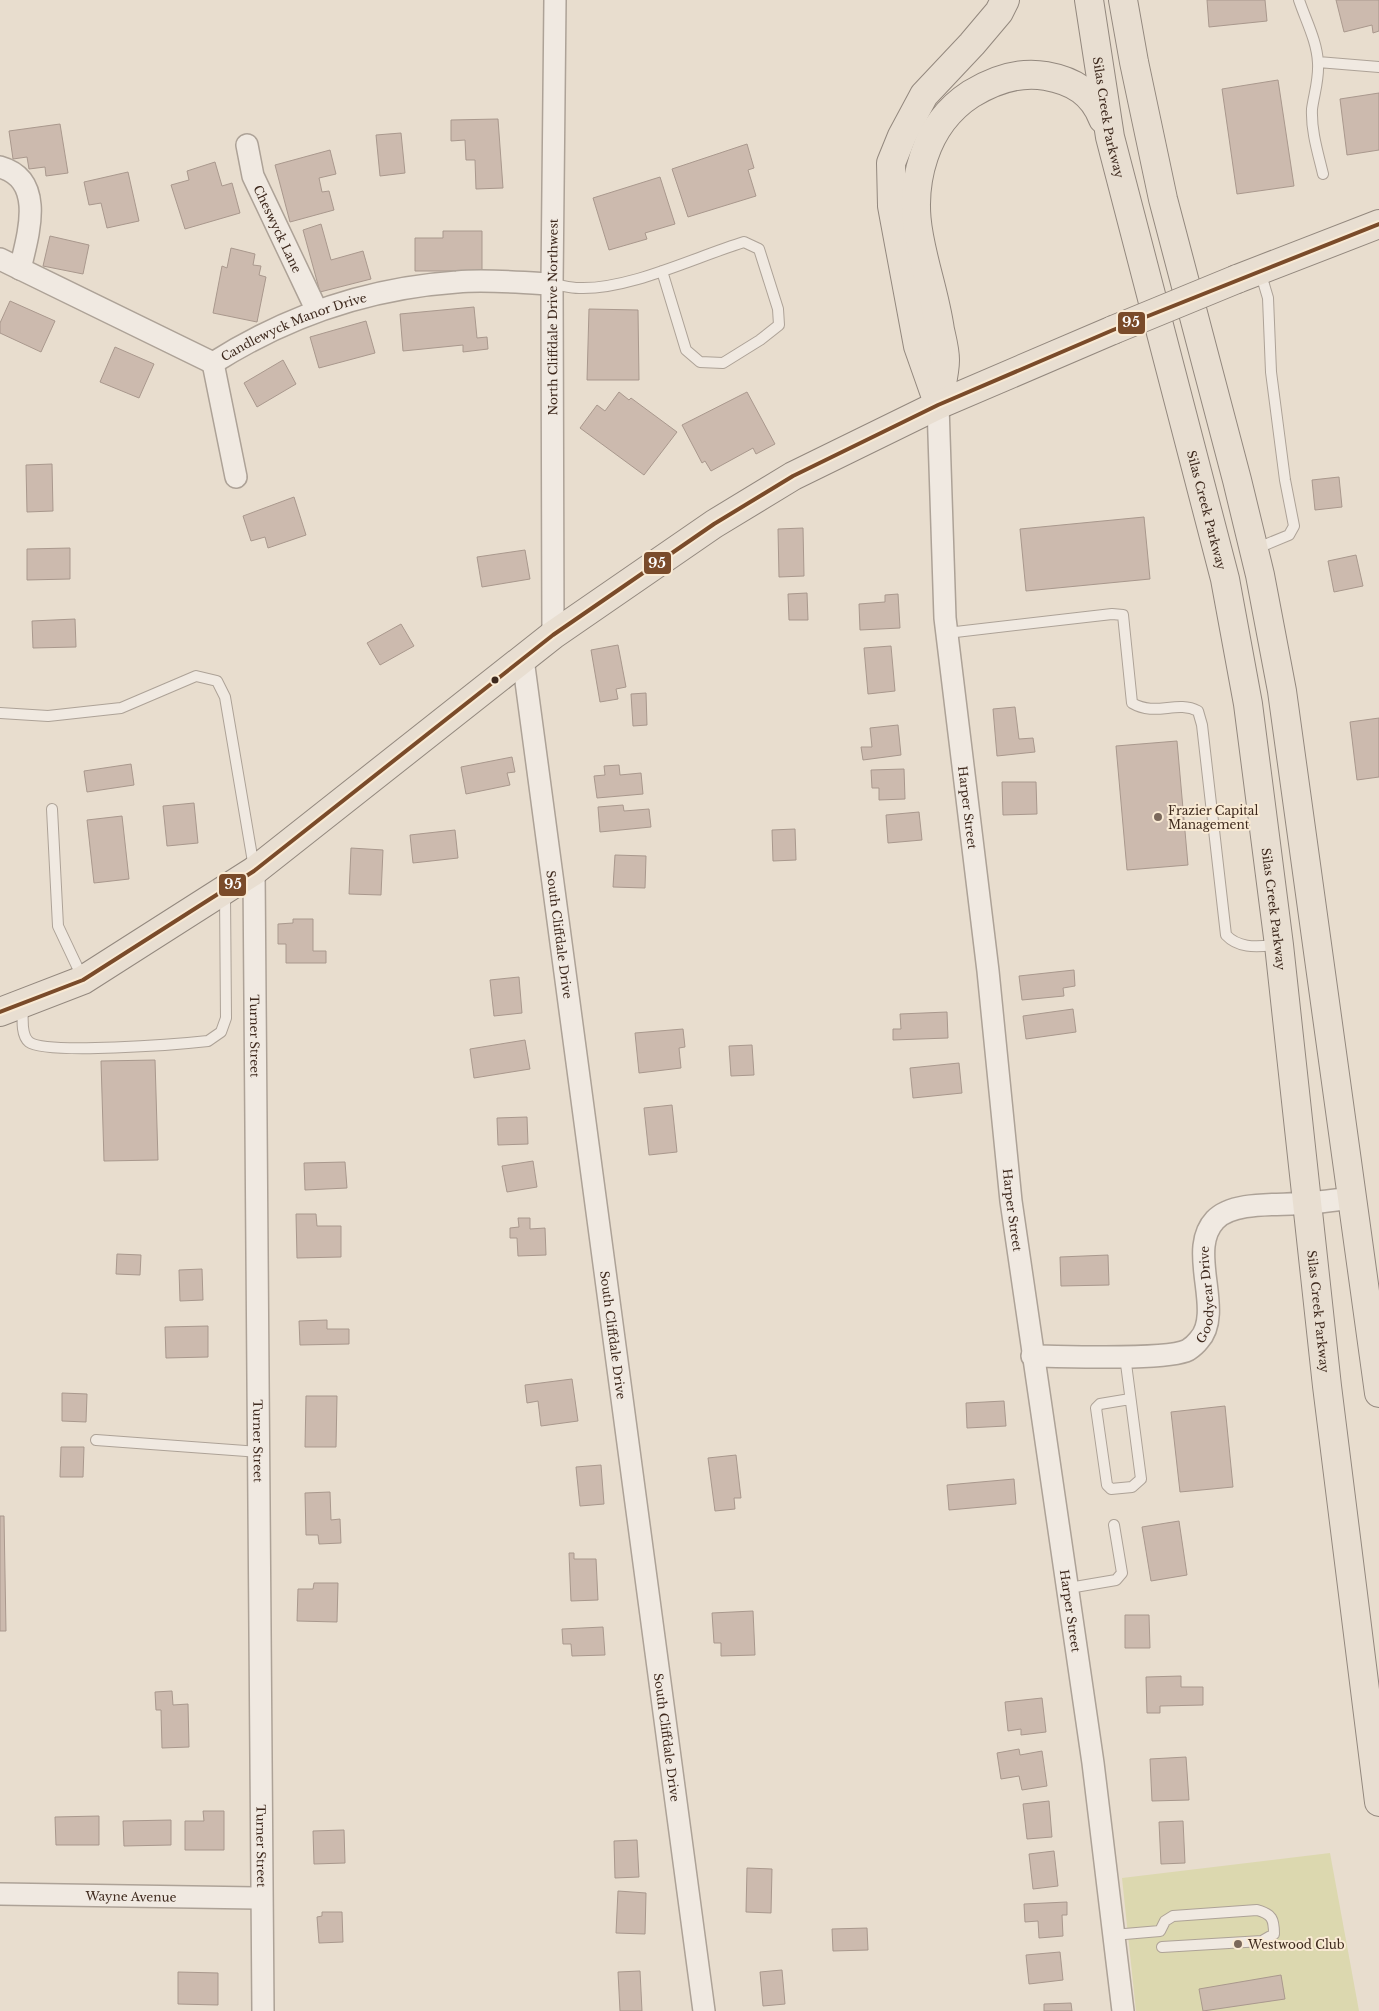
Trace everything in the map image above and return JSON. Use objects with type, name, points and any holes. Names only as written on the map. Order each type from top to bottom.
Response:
[{"type":"main road","points":[[938,405],[918,346],[892,206],[891,163],[902,136],[924,95],[978,38],[999,12],[1005,0]]},
{"type":"main road","name":"Silas Creek Parkway","points":[[1089,0],[1110,137],[1225,578],[1248,704],[1279,945],[1305,1204],[1379,1802]]},
{"type":"main road","points":[[1124,0],[1134,62],[1162,199],[1238,480],[1254,549],[1282,691],[1379,1393]]},
{"type":"main road","points":[[938,405],[945,359],[937,310],[919,244],[915,218],[920,167],[936,127],[946,115],[981,88],[1005,78],[1021,74],[1039,74],[1057,78],[1086,92],[1097,105],[1110,137]]},
{"type":"main road","points":[[11,1008],[83,980],[254,871],[552,635],[714,524],[793,476],[938,405],[1113,330],[1379,224]]},
{"type":"street","name":"North Cliffdale Drive Northwest","points":[[552,635],[552,284],[555,0]]},
{"type":"street","name":"Cheswyck Lane","points":[[247,145],[253,176],[317,311]]},
{"type":"street","points":[[0,167],[16,174],[22,180],[29,196],[30,222],[20,269]]},
{"type":"street","name":"Candlewyck Manor Drive","points":[[0,259],[213,363],[247,341],[317,311],[358,298],[408,287],[459,281],[552,284]]},
{"type":"street","points":[[213,363],[236,477]]},
{"type":"street","name":"Harper Street","points":[[938,405],[947,633],[988,971],[1011,1201],[1032,1356],[1069,1588],[1093,1763],[1123,2011]]},
{"type":"street","name":"South Cliffdale Drive","points":[[523,659],[704,2011]]},
{"type":"street","name":"Turner Street","points":[[254,871],[263,2011]]},
{"type":"street","name":"Goodyear Drive","points":[[1032,1356],[1167,1355],[1187,1350],[1200,1340],[1206,1326],[1208,1308],[1202,1253],[1206,1235],[1216,1220],[1233,1210],[1257,1205],[1305,1204],[1352,1198]]},
{"type":"street","name":"Wayne Avenue","points":[[0,1894],[262,1898]]},
{"type":"lane","points":[[1299,0],[1314,42],[1318,62],[1318,82],[1312,109],[1312,130],[1323,174]]},
{"type":"lane","points":[[1318,62],[1379,66]]},
{"type":"lane","points":[[552,284],[578,288],[603,287],[662,271],[744,242],[758,249],[778,309],[779,325],[760,340],[723,362],[700,362],[686,350],[662,271]]},
{"type":"lane","points":[[1248,275],[1268,298],[1273,390],[1285,480],[1294,526],[1289,536],[1254,549]]},
{"type":"lane","points":[[947,633],[1112,614],[1122,615],[1132,703],[1144,710],[1190,707],[1198,711],[1202,724],[1226,935],[1232,942],[1250,947],[1279,945]]},
{"type":"lane","points":[[0,714],[48,716],[121,708],[196,676],[217,681],[225,697],[254,871]]},
{"type":"lane","points":[[52,809],[58,926],[83,980]]},
{"type":"lane","points":[[11,1008],[24,1036],[31,1044],[73,1049],[208,1041],[221,1032],[226,1018],[225,890]]},
{"type":"lane","points":[[1124,1356],[1130,1399],[1141,1479],[1132,1487],[1112,1489],[1107,1485],[1096,1408],[1100,1404],[1130,1399]]},
{"type":"lane","points":[[96,1440],[258,1452]]},
{"type":"lane","points":[[1069,1588],[1116,1580],[1122,1573],[1114,1525]]},
{"type":"lane","points":[[1114,1935],[1160,1931],[1165,1921],[1173,1916],[1257,1910],[1269,1913],[1274,1920],[1274,1934],[1262,1941],[1162,1948]]},
{"type":"shaded area","name":"Westwood Club","points":[[1330,1853],[1359,2011],[1136,2011],[1122,1878]]},
{"type":"building","points":[[1207,0],[1265,0],[1267,21],[1209,27]]},
{"type":"building","points":[[1336,0],[1379,0],[1379,31],[1373,33],[1372,25],[1344,32]]},
{"type":"building","points":[[1278,80],[1294,186],[1237,194],[1222,89]]},
{"type":"building","points":[[1379,93],[1379,150],[1347,155],[1340,99]]},
{"type":"building","points":[[498,119],[503,188],[476,189],[475,160],[466,160],[465,140],[451,141],[451,120]]},
{"type":"building","points":[[60,124],[68,173],[46,176],[45,167],[29,169],[27,157],[13,159],[9,131]]},
{"type":"building","points":[[401,133],[405,173],[380,176],[376,135]]},
{"type":"building","points":[[747,144],[754,168],[748,170],[756,196],[688,217],[672,169]]},
{"type":"building","points":[[330,150],[336,174],[319,178],[322,192],[329,191],[334,210],[290,222],[275,165]]},
{"type":"building","points":[[215,162],[222,186],[232,183],[240,213],[185,229],[171,185],[189,180],[187,171]]},
{"type":"building","points":[[128,172],[139,221],[107,228],[101,203],[89,205],[84,182]]},
{"type":"building","points":[[660,177],[675,224],[645,233],[647,239],[609,250],[593,198]]},
{"type":"building","points":[[321,224],[331,260],[363,251],[371,279],[320,292],[303,230]]},
{"type":"building","points":[[443,231],[482,231],[482,271],[415,271],[415,238],[443,238]]},
{"type":"building","points":[[50,236],[89,245],[83,274],[43,266]]},
{"type":"building","points":[[231,248],[255,254],[253,265],[261,266],[259,275],[266,277],[257,322],[213,313],[222,266],[227,268]]},
{"type":"building","points":[[10,301],[55,321],[41,352],[0,333],[0,323]]},
{"type":"building","points":[[474,307],[477,338],[487,337],[488,349],[463,352],[463,345],[403,351],[400,314]]},
{"type":"building","points":[[589,309],[638,310],[639,380],[587,380]]},
{"type":"building","points":[[366,321],[375,353],[319,368],[310,337]]},
{"type":"building","points":[[115,347],[154,364],[139,398],[100,382]]},
{"type":"building","points":[[283,360],[296,384],[257,407],[244,383]]},
{"type":"building","points":[[619,392],[629,400],[631,398],[677,432],[644,475],[580,428],[597,405],[605,411]]},
{"type":"building","points":[[747,392],[775,444],[756,454],[753,448],[711,471],[705,461],[702,463],[682,425]]},
{"type":"building","points":[[52,464],[53,511],[27,512],[26,465]]},
{"type":"building","points":[[1339,477],[1342,507],[1315,510],[1312,480]]},
{"type":"building","points":[[294,497],[306,535],[268,548],[265,537],[251,541],[243,516]]},
{"type":"building","points":[[1144,517],[1150,579],[1026,591],[1020,529]]},
{"type":"building","points":[[803,528],[804,576],[779,577],[778,529]]},
{"type":"building","points":[[70,548],[70,579],[27,580],[27,549]]},
{"type":"building","points":[[525,550],[530,579],[482,587],[477,557]]},
{"type":"building","points":[[1356,555],[1363,586],[1334,592],[1328,561]]},
{"type":"building","points":[[807,593],[808,620],[789,620],[788,594]]},
{"type":"building","points":[[898,594],[900,628],[860,630],[859,604],[885,602],[885,595]]},
{"type":"building","points":[[75,619],[76,647],[33,648],[32,621]]},
{"type":"building","points":[[401,624],[414,646],[380,665],[367,643]]},
{"type":"building","points":[[618,645],[626,687],[616,689],[618,699],[600,702],[591,650]]},
{"type":"building","points":[[891,646],[895,691],[868,694],[864,648]]},
{"type":"building","points":[[646,693],[647,725],[633,726],[631,694]]},
{"type":"building","points":[[1015,707],[1019,739],[1033,738],[1035,752],[997,756],[993,709]]},
{"type":"building","points":[[1379,718],[1379,777],[1357,780],[1350,722]]},
{"type":"building","points":[[898,725],[901,755],[863,760],[861,747],[872,747],[870,728]]},
{"type":"building","points":[[1177,741],[1188,865],[1127,870],[1116,746]]},
{"type":"building","points":[[512,757],[515,772],[507,773],[510,785],[466,794],[461,767]]},
{"type":"building","points":[[131,764],[134,785],[87,792],[84,771]]},
{"type":"building","points":[[619,765],[620,775],[641,773],[643,794],[597,798],[594,776],[605,775],[604,766]]},
{"type":"building","points":[[904,769],[905,799],[879,800],[879,788],[872,788],[871,770]]},
{"type":"building","points":[[1002,782],[1036,782],[1037,814],[1003,815]]},
{"type":"building","points":[[194,803],[198,843],[167,846],[163,806]]},
{"type":"building","points":[[623,805],[624,811],[649,809],[651,827],[600,832],[598,807]]},
{"type":"building","points":[[919,812],[922,840],[888,843],[886,815]]},
{"type":"building","points":[[122,816],[129,879],[94,883],[87,820]]},
{"type":"building","points":[[795,829],[796,860],[773,861],[772,830]]},
{"type":"building","points":[[455,830],[458,858],[413,863],[410,835]]},
{"type":"building","points":[[351,848],[383,850],[381,895],[349,894]]},
{"type":"building","points":[[615,855],[646,856],[645,888],[613,887]]},
{"type":"building","points":[[293,919],[313,919],[313,951],[326,951],[326,963],[286,963],[286,944],[278,944],[278,924],[293,923]]},
{"type":"building","points":[[1074,970],[1075,986],[1063,988],[1064,996],[1022,1000],[1019,976]]},
{"type":"building","points":[[519,977],[522,1013],[494,1016],[490,980]]},
{"type":"building","points":[[1073,1009],[1076,1032],[1026,1039],[1023,1016]]},
{"type":"building","points":[[947,1012],[948,1038],[893,1040],[893,1029],[901,1029],[900,1014]]},
{"type":"building","points":[[683,1029],[685,1047],[679,1048],[681,1068],[639,1073],[635,1033]]},
{"type":"building","points":[[525,1040],[530,1069],[474,1078],[470,1049]]},
{"type":"building","points":[[752,1045],[754,1075],[731,1076],[729,1046]]},
{"type":"building","points":[[155,1060],[158,1160],[104,1161],[101,1061]]},
{"type":"building","points":[[959,1063],[962,1093],[913,1098],[910,1068]]},
{"type":"building","points":[[672,1105],[677,1152],[649,1155],[644,1108]]},
{"type":"building","points":[[527,1117],[528,1144],[498,1145],[497,1118]]},
{"type":"building","points":[[533,1161],[537,1187],[507,1192],[502,1166]]},
{"type":"building","points":[[345,1162],[347,1188],[305,1190],[304,1163]]},
{"type":"building","points":[[296,1214],[316,1214],[317,1226],[341,1226],[341,1257],[297,1258]]},
{"type":"building","points":[[518,1218],[530,1218],[530,1229],[545,1228],[546,1255],[518,1256],[517,1238],[510,1238],[510,1228],[519,1227]]},
{"type":"building","points":[[117,1254],[141,1255],[140,1275],[116,1274]]},
{"type":"building","points":[[1108,1255],[1109,1285],[1061,1286],[1060,1257]]},
{"type":"building","points":[[202,1269],[203,1300],[180,1301],[179,1270]]},
{"type":"building","points":[[327,1320],[327,1329],[349,1329],[349,1344],[300,1345],[299,1321]]},
{"type":"building","points":[[208,1326],[208,1357],[166,1358],[165,1327]]},
{"type":"building","points":[[572,1379],[578,1421],[541,1426],[538,1401],[527,1403],[525,1385]]},
{"type":"building","points":[[62,1393],[87,1394],[86,1422],[62,1421]]},
{"type":"building","points":[[306,1396],[337,1396],[336,1447],[305,1447]]},
{"type":"building","points":[[1004,1401],[1006,1426],[967,1428],[966,1403]]},
{"type":"building","points":[[1225,1406],[1233,1487],[1180,1492],[1171,1412]]},
{"type":"building","points":[[61,1447],[84,1447],[83,1477],[60,1477]]},
{"type":"building","points":[[736,1455],[741,1498],[734,1498],[735,1509],[715,1511],[708,1458]]},
{"type":"building","points":[[601,1465],[604,1504],[580,1506],[576,1467]]},
{"type":"building","points":[[1014,1479],[1016,1504],[949,1510],[947,1485]]},
{"type":"building","points":[[330,1492],[331,1520],[340,1519],[341,1543],[319,1544],[318,1535],[306,1535],[305,1493]]},
{"type":"building","points":[[0,1516],[4,1516],[6,1631],[0,1631]]},
{"type":"building","points":[[1179,1521],[1187,1575],[1151,1581],[1142,1527]]},
{"type":"building","points":[[569,1553],[574,1553],[574,1559],[596,1559],[598,1600],[571,1601]]},
{"type":"building","points":[[314,1583],[338,1583],[337,1622],[297,1621],[298,1589],[313,1589]]},
{"type":"building","points":[[753,1611],[755,1655],[721,1656],[721,1643],[714,1643],[712,1613]]},
{"type":"building","points":[[1125,1615],[1149,1615],[1150,1648],[1125,1648]]},
{"type":"building","points":[[603,1627],[605,1655],[572,1656],[571,1644],[563,1644],[562,1629]]},
{"type":"building","points":[[1181,1676],[1181,1687],[1203,1687],[1203,1705],[1160,1706],[1160,1713],[1147,1713],[1146,1677]]},
{"type":"building","points":[[172,1691],[173,1705],[188,1704],[189,1747],[162,1748],[161,1710],[156,1710],[155,1692]]},
{"type":"building","points":[[1042,1698],[1046,1732],[1021,1735],[1021,1729],[1008,1731],[1005,1702]]},
{"type":"building","points":[[1019,1749],[1020,1755],[1042,1751],[1047,1786],[1022,1790],[1019,1776],[1001,1779],[997,1753]]},
{"type":"building","points":[[1186,1757],[1189,1800],[1152,1801],[1150,1759]]},
{"type":"building","points":[[1049,1801],[1052,1837],[1027,1839],[1023,1804]]},
{"type":"building","points":[[203,1811],[224,1811],[224,1850],[185,1850],[185,1821],[204,1821]]},
{"type":"building","points":[[99,1816],[99,1845],[56,1845],[55,1817]]},
{"type":"building","points":[[171,1820],[171,1845],[124,1846],[123,1821]]},
{"type":"building","points":[[1183,1821],[1185,1863],[1161,1864],[1159,1822]]},
{"type":"building","points":[[344,1830],[345,1863],[314,1864],[313,1831]]},
{"type":"building","points":[[637,1840],[639,1877],[615,1878],[614,1841]]},
{"type":"building","points":[[1054,1851],[1058,1886],[1033,1889],[1029,1854]]},
{"type":"building","points":[[747,1868],[772,1869],[771,1913],[746,1912]]},
{"type":"building","points":[[618,1891],[646,1893],[645,1934],[616,1933]]},
{"type":"building","points":[[1067,1902],[1067,1915],[1062,1915],[1063,1936],[1039,1938],[1038,1921],[1025,1922],[1024,1904]]},
{"type":"building","points":[[322,1912],[342,1912],[343,1942],[319,1943],[317,1917],[322,1916]]},
{"type":"building","points":[[867,1928],[868,1950],[833,1951],[832,1929]]},
{"type":"building","points":[[1060,1952],[1063,1980],[1029,1984],[1026,1955]]},
{"type":"building","points":[[782,1970],[785,2004],[763,2006],[760,1972]]},
{"type":"building","points":[[640,1971],[642,2011],[620,2011],[618,1972]]},
{"type":"building","points":[[178,1972],[218,1973],[218,2005],[178,2004]]},
{"type":"building","points":[[1281,1975],[1285,1999],[1203,2011],[1199,1989]]},
{"type":"building","points":[[1071,2003],[1072,2011],[1044,2011],[1044,2004]]},
{"type":"transit line","name":"95","points":[[0,1012],[83,980],[254,871],[553,635],[714,524],[793,476],[938,405],[1113,330],[1379,224]]},
{"type":"place","name":"Frazier Capital Management","points":[[1158,817]]},
{"type":"place","name":"Westwood Club","points":[[1238,1944]]}]
